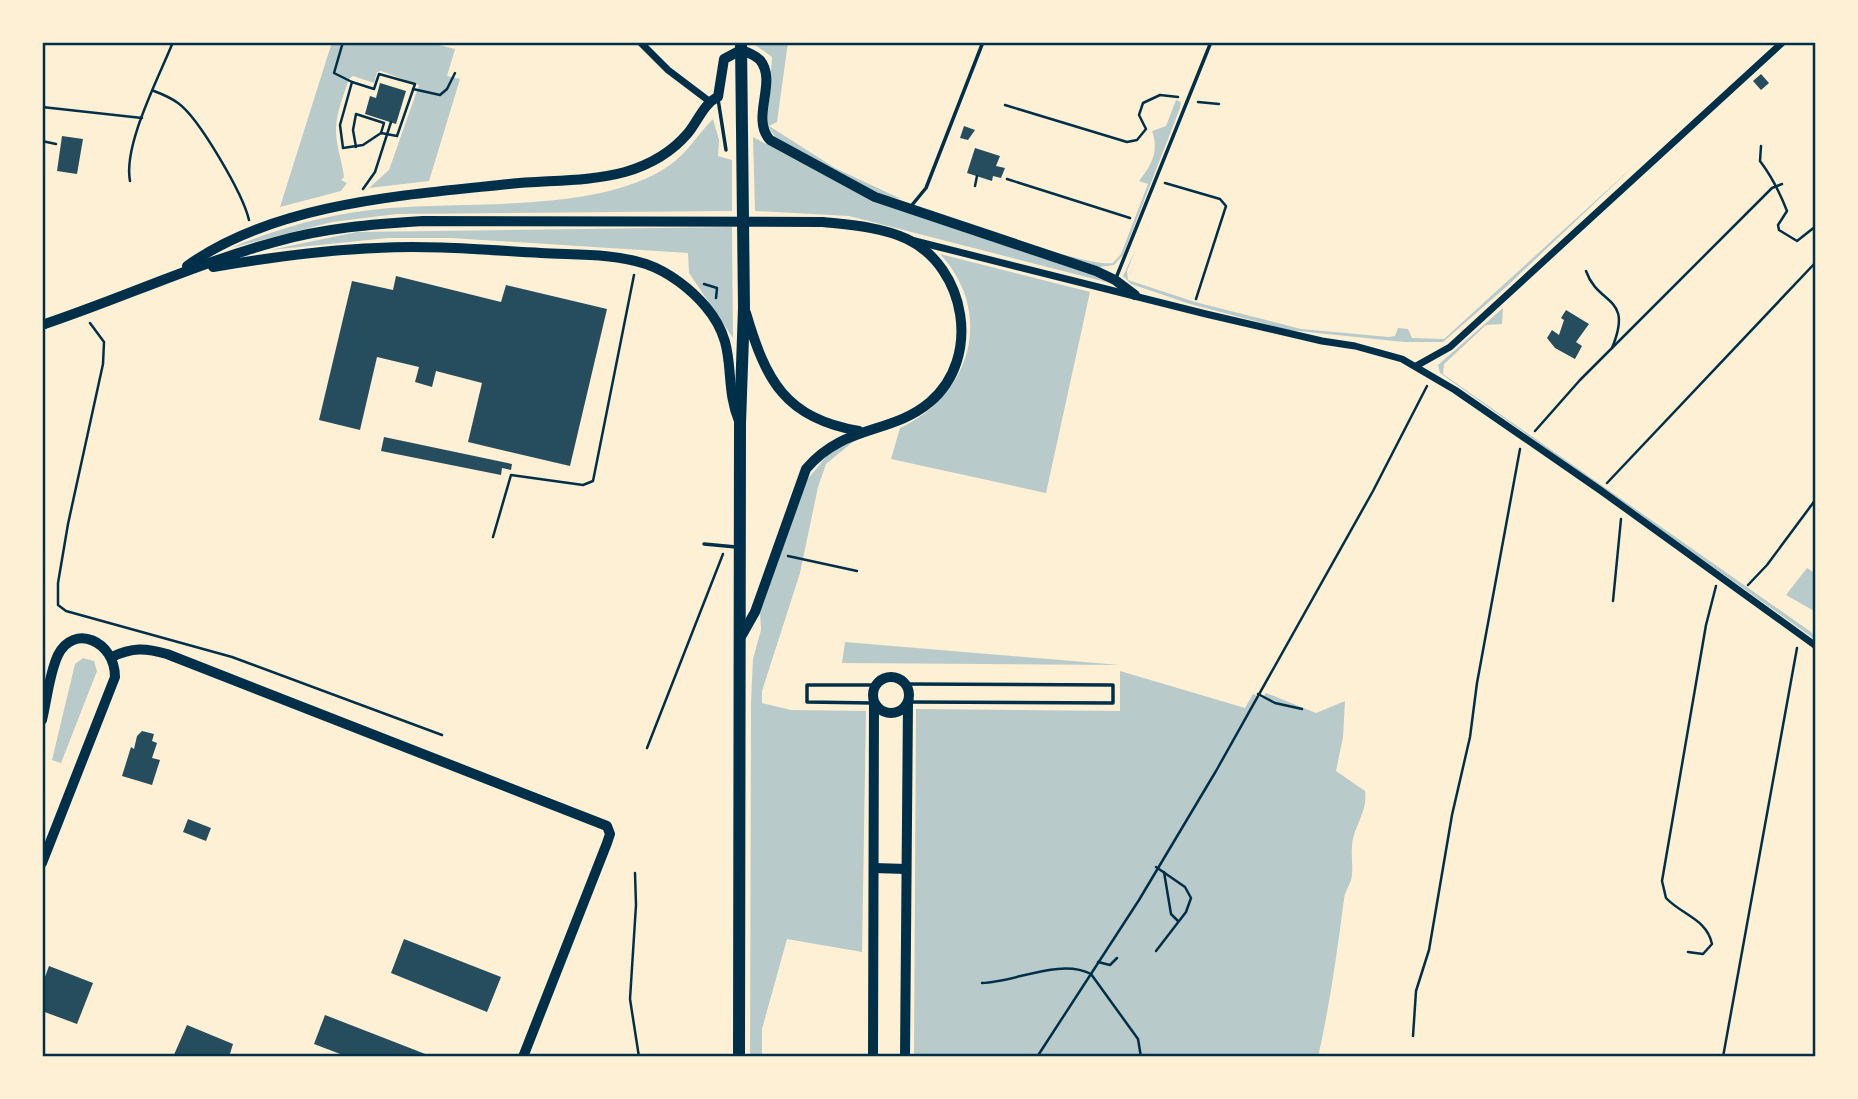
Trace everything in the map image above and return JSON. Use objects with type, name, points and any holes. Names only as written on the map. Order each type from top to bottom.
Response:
[{"type":"main road","points":[[180,272],[205,253],[250,230],[338,207],[510,184],[599,178],[653,162],[685,136],[713,99],[724,59],[741,46]]},
{"type":"main road","points":[[741,46],[760,59],[766,73],[762,122],[764,134],[770,140],[875,197],[1080,265],[1115,280],[1135,295]]},
{"type":"main road","points":[[739,1057],[742,635],[740,423],[744,308],[741,46]]},
{"type":"main road","points":[[42,325],[82,312],[180,272],[276,241],[369,224],[585,220],[823,222],[865,228],[907,239],[938,264],[952,285],[959,304],[962,343],[956,362],[933,400],[909,417],[844,438],[818,454],[806,469],[755,612],[742,635]]},
{"type":"main road","points":[[180,272],[259,258],[378,247],[597,256],[636,262],[673,278],[696,296],[714,317],[730,358],[732,404],[740,423]]},
{"type":"main road","points":[[744,308],[757,346],[785,399],[807,414],[830,424],[862,431]]},
{"type":"street","points":[[640,42],[668,70],[713,99]]},
{"type":"street","points":[[1416,366],[1450,347],[1783,42]]},
{"type":"street","points":[[907,239],[1322,341],[1355,345],[1416,366],[1600,490],[1816,646]]},
{"type":"street","points":[[42,720],[58,655],[68,644],[82,639],[96,641],[108,649],[115,677],[42,863]]},
{"type":"street","points":[[112,657],[127,650],[146,648],[167,654],[607,826],[610,834],[607,843],[523,1057]]},
{"type":"street","points":[[873,1057],[874,703],[876,685],[890,676],[905,684],[909,692],[905,1057]]},
{"type":"street","points":[[874,703],[887,713],[895,713],[908,702]]},
{"type":"street","points":[[874,867],[906,869]]},
{"type":"lane","points":[[908,209],[926,188],[983,42]]},
{"type":"lane","points":[[1115,280],[1211,42]]},
{"type":"lane","points":[[713,99],[726,150]]},
{"type":"lane","points":[[704,544],[726,548],[741,547]]},
{"type":"lane","points":[[874,703],[807,702],[807,684],[876,685]]},
{"type":"lane","points":[[905,684],[1113,685],[1113,703],[908,702]]},
{"type":"path","points":[[130,181],[132,146],[173,42]]},
{"type":"path","points":[[343,42],[334,73],[374,89]]},
{"type":"path","points":[[413,89],[440,95],[447,89],[455,73]]},
{"type":"path","points":[[373,94],[379,74],[415,84],[397,136],[381,133]]},
{"type":"path","points":[[352,82],[342,111],[340,135],[343,148],[356,147],[381,133],[384,123],[356,114],[356,147]]},
{"type":"path","points":[[154,91],[180,104],[194,123],[237,190],[250,230]]},
{"type":"path","points":[[1005,105],[1127,142],[1137,141],[1143,135],[1146,129],[1139,108],[1151,97],[1167,95],[1219,104]]},
{"type":"path","points":[[42,107],[142,118]]},
{"type":"path","points":[[356,194],[375,172],[391,122]]},
{"type":"path","points":[[42,141],[57,144]]},
{"type":"path","points":[[1761,146],[1760,161],[1775,186],[1779,188],[1787,211],[1778,225],[1783,234],[1797,241],[1802,240],[1816,226]]},
{"type":"path","points":[[975,186],[977,176]]},
{"type":"path","points":[[1007,179],[1140,222]]},
{"type":"path","points":[[1155,182],[1220,198],[1226,206],[1194,310]]},
{"type":"path","points":[[1413,1036],[1416,991],[1429,950],[1452,815],[1470,737],[1515,464],[1525,440],[1775,186],[1782,184]]},
{"type":"path","points":[[493,537],[511,475],[583,485],[593,481],[636,262]]},
{"type":"path","points":[[1600,490],[1816,262]]},
{"type":"path","points":[[1586,271],[1589,279],[1614,304],[1619,317],[1611,351]]},
{"type":"path","points":[[82,312],[104,342],[103,364],[68,524],[58,583],[58,605],[66,611],[232,657],[442,735]]},
{"type":"path","points":[[1037,1057],[1216,771],[1373,491],[1432,376]]},
{"type":"path","points":[[1740,591],[1767,565],[1816,499]]},
{"type":"path","points":[[1613,601],[1621,505]]},
{"type":"path","points":[[647,748],[726,548]]},
{"type":"path","points":[[775,553],[858,571]]},
{"type":"path","points":[[1688,952],[1703,954],[1712,944],[1710,936],[1696,919],[1666,898],[1662,881],[1706,625],[1718,576]]},
{"type":"path","points":[[1723,1057],[1799,634]]},
{"type":"path","points":[[1258,694],[1275,703],[1302,709]]},
{"type":"path","points":[[1156,867],[1185,887],[1191,898],[1180,922],[1156,951]]},
{"type":"path","points":[[1164,872],[1171,914],[1180,922]]},
{"type":"path","points":[[635,873],[636,905],[630,999],[639,1057]]},
{"type":"path","points":[[1098,962],[1110,965],[1117,958]]},
{"type":"path","points":[[982,983],[1001,982],[1071,968],[1091,974],[1138,1039],[1141,1057]]},
{"type":"shaded area","points":[[332,42],[427,42],[455,49],[447,76],[460,79],[429,181],[369,188],[389,170],[419,85],[381,71],[377,72],[374,83],[353,76],[349,79],[341,103],[336,133],[344,177],[341,180],[347,183],[341,191],[280,207]]},
{"type":"shaded area","points":[[751,42],[788,42],[777,122],[769,126],[835,168],[901,199],[884,196],[776,138],[767,125],[772,57]]},
{"type":"shaded area","points":[[1176,100],[1181,102],[1123,255],[1114,265],[1099,267],[1049,250],[1100,263],[1113,263],[1121,254],[1148,184],[1139,181],[1153,158],[1155,145],[1152,131],[1166,126]]},
{"type":"shaded area","points":[[713,119],[719,140],[718,156],[732,160],[732,211],[397,214],[332,222],[231,248],[289,227],[349,213],[390,208],[535,202],[609,191],[642,180],[670,165]]},
{"type":"shaded area","points":[[753,137],[872,201],[1103,278],[1106,282],[849,216],[755,211]]},
{"type":"shaded area","points":[[1638,162],[1506,287],[1443,342],[1404,342],[1289,330],[1190,304],[1131,284],[1123,276],[1135,251],[1127,271],[1128,280],[1195,302],[1301,329],[1389,337],[1395,336],[1398,328],[1408,329],[1412,338],[1444,339]]},
{"type":"shaded area","points":[[957,220],[1049,250],[992,233]]},
{"type":"shaded area","points":[[732,227],[733,338],[689,273],[688,253],[451,238],[388,238],[270,250],[357,232]]},
{"type":"shaded area","points":[[940,254],[1090,292],[1046,493],[891,459],[900,428],[924,413],[944,395],[958,374],[967,351],[970,326],[967,301],[957,277]]},
{"type":"shaded area","points":[[1503,308],[1502,324],[1486,325],[1444,364],[1443,374],[1811,632],[1816,640],[1440,373],[1438,365]]},
{"type":"shaded area","points":[[854,441],[826,464],[818,487],[800,573],[762,691],[762,703],[791,710],[866,711],[862,952],[787,939],[762,1029],[762,1057],[750,1057],[751,702],[753,659],[761,630],[760,612],[807,480],[830,452]]},
{"type":"shaded area","points":[[1807,568],[1816,574],[1816,612],[1786,595]]},
{"type":"shaded area","points":[[845,642],[1120,665],[842,663]]},
{"type":"shaded area","points":[[83,658],[94,661],[97,671],[61,763],[52,760],[75,664]]},
{"type":"shaded area","points":[[1120,671],[1245,708],[1253,694],[1262,698],[1266,693],[1316,713],[1345,701],[1343,737],[1336,771],[1365,791],[1365,799],[1353,839],[1352,877],[1344,899],[1330,998],[1318,1057],[914,1057],[916,709],[1120,711]]},
{"type":"building","points":[[1761,74],[1769,83],[1761,90],[1753,81]]},
{"type":"building","points":[[380,83],[406,91],[396,124],[365,114],[370,96],[376,98]]},
{"type":"building","points":[[964,126],[975,130],[968,140],[960,138]]},
{"type":"building","points":[[62,136],[83,139],[77,174],[57,171]]},
{"type":"building","points":[[975,148],[1000,156],[996,166],[1005,168],[1001,178],[993,176],[992,181],[967,173]]},
{"type":"building","points":[[396,276],[501,302],[506,285],[607,309],[570,466],[468,442],[482,383],[436,371],[432,387],[415,382],[419,367],[377,357],[360,430],[319,420],[352,281],[393,290]]},
{"type":"building","points":[[1566,310],[1589,324],[1576,342],[1582,346],[1575,359],[1555,348],[1547,338],[1552,330],[1559,335],[1564,320],[1561,318]]},
{"type":"building","points":[[384,437],[512,464],[511,470],[502,468],[501,475],[381,451]]},
{"type":"building","points":[[142,731],[154,734],[152,741],[157,743],[152,758],[160,760],[152,785],[122,776],[131,747],[134,749],[137,736]]},
{"type":"building","points":[[188,819],[211,828],[206,841],[183,832]]},
{"type":"building","points":[[404,939],[501,977],[487,1012],[391,973]]},
{"type":"building","points":[[49,966],[93,983],[77,1024],[42,1011],[42,985]]},
{"type":"building","points":[[325,1015],[433,1057],[348,1057],[314,1044]]},
{"type":"building","points":[[187,1025],[233,1044],[229,1057],[173,1057]]}]
